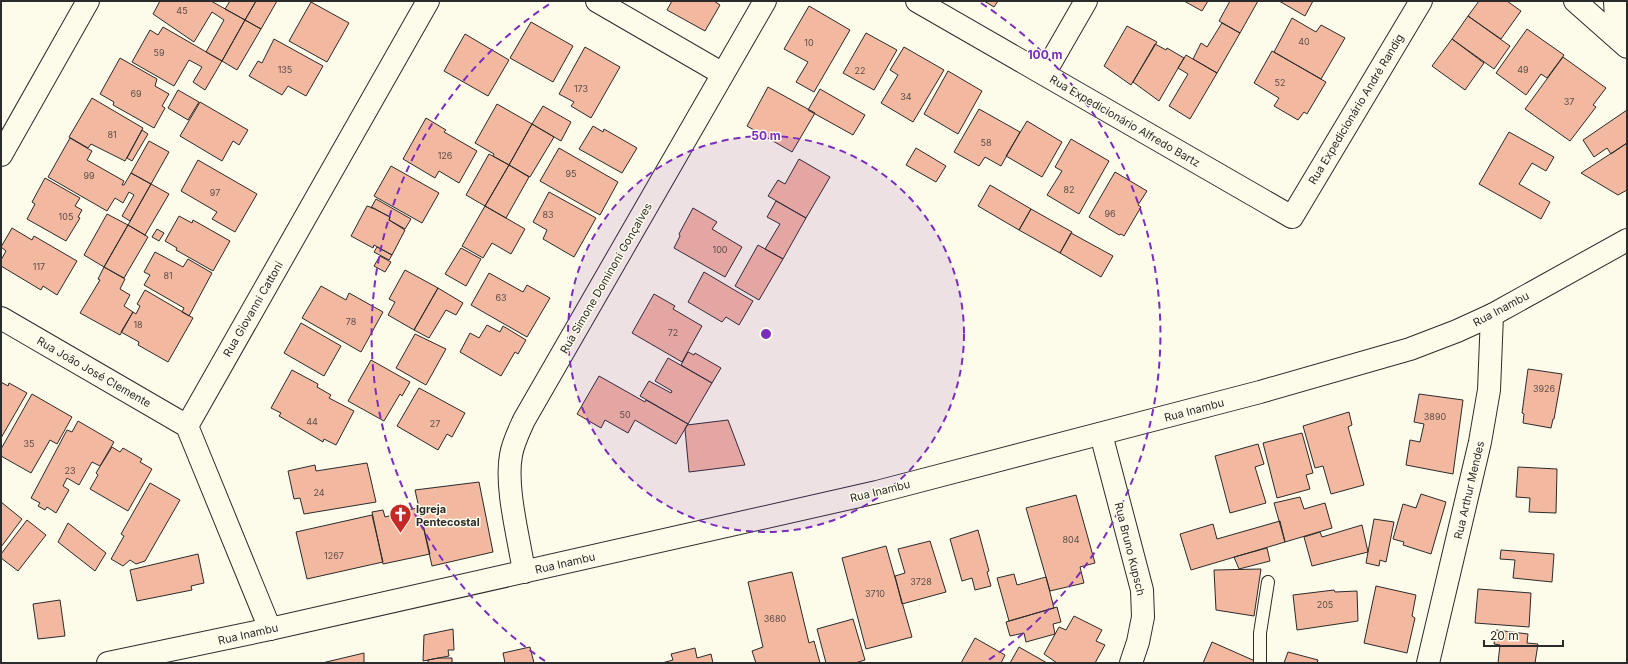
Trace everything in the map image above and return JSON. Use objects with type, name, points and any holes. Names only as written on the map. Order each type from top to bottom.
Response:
[{"type":"street","points":[[1,155],[88,1]]},
{"type":"street","name":"Rua Giovanni Cattoni","points":[[187,426],[428,1]]},
{"type":"street","points":[[597,1],[723,74]]},
{"type":"street","name":"Rua Simone Dominoni Gonçalves","points":[[524,572],[510,482],[511,456],[516,437],[524,420],[765,1]]},
{"type":"street","name":"Rua Expedicionário Alfredo Bartz","points":[[917,1],[1292,217]]},
{"type":"street","points":[[1044,74],[1086,1]]},
{"type":"street","name":"Rua Expedicionário André Randig","points":[[1292,217],[1421,1]]},
{"type":"street","points":[[1575,1],[1622,42]]},
{"type":"street","points":[[1615,1],[1622,42]]},
{"type":"street","name":"Rua Inambu","points":[[108,663],[270,629],[877,492],[1260,392],[1410,349],[1492,315],[1627,240]]},
{"type":"street","name":"Rua Arthur Mendes","points":[[1428,663],[1470,490],[1480,442],[1489,390],[1492,315]]},
{"type":"street","name":"Rua João José Clemente","points":[[1,318],[187,426]]},
{"type":"street","points":[[187,426],[270,629]]},
{"type":"street","name":"Rua Bruno Kupsch","points":[[1100,434],[1142,590],[1143,617],[1138,642],[1131,663]]},
{"type":"lane","points":[[1260,663],[1260,633],[1268,582]]},
{"type":"building","points":[[160,1],[211,1],[245,20],[222,61],[206,52],[224,20],[212,12],[194,42],[153,14]]},
{"type":"building","points":[[230,1],[256,1],[245,20],[225,9]]},
{"type":"building","points":[[256,1],[277,1],[261,29],[245,20]]},
{"type":"building","points":[[672,1],[714,1],[720,5],[705,31],[667,10]]},
{"type":"building","points":[[984,1],[998,1],[994,7]]},
{"type":"building","points":[[1184,1],[1208,1],[1202,11]]},
{"type":"building","points":[[1230,1],[1258,1],[1240,33],[1219,21]]},
{"type":"building","points":[[1279,1],[1313,1],[1305,16]]},
{"type":"building","points":[[1479,1],[1507,1],[1521,11],[1501,39],[1468,16]]},
{"type":"building","points":[[311,2],[349,23],[327,62],[289,41]]},
{"type":"building","points":[[809,6],[850,30],[814,92],[796,82],[808,62],[784,49]]},
{"type":"building","points":[[1468,16],[1510,46],[1494,69],[1452,39]]},
{"type":"building","points":[[1292,18],[1316,32],[1321,25],[1345,38],[1321,79],[1274,52]]},
{"type":"building","points":[[245,20],[261,29],[237,70],[222,61]]},
{"type":"building","points":[[531,22],[573,46],[553,82],[510,58]]},
{"type":"building","points":[[1222,23],[1240,33],[1217,73],[1193,59],[1201,43],[1207,47]]},
{"type":"building","points":[[1127,26],[1157,42],[1131,85],[1104,66]]},
{"type":"building","points":[[163,27],[222,61],[205,90],[193,82],[202,67],[189,60],[174,86],[132,62],[150,30],[158,35]]},
{"type":"building","points":[[1527,29],[1564,55],[1547,78],[1541,74],[1526,95],[1496,73]]},
{"type":"building","points":[[866,33],[897,50],[874,90],[843,73]]},
{"type":"building","points":[[465,34],[509,60],[488,96],[444,71]]},
{"type":"building","points":[[274,39],[323,66],[306,96],[288,86],[282,95],[249,76],[258,61],[262,63]]},
{"type":"building","points":[[1452,39],[1484,63],[1465,90],[1432,66]]},
{"type":"building","points":[[1155,44],[1166,50],[1167,48],[1184,58],[1159,101],[1133,82]]},
{"type":"building","points":[[585,47],[620,67],[591,118],[571,106],[574,102],[559,94]]},
{"type":"building","points":[[904,47],[944,70],[913,122],[881,103],[898,75],[890,70]]},
{"type":"building","points":[[1272,51],[1326,82],[1307,114],[1304,112],[1298,120],[1274,106],[1279,98],[1254,83]]},
{"type":"building","points":[[1186,55],[1217,73],[1190,119],[1169,106],[1188,74],[1178,68]]},
{"type":"building","points":[[1563,57],[1606,88],[1593,105],[1596,107],[1570,141],[1525,109]]},
{"type":"building","points":[[120,58],[157,79],[155,86],[169,94],[162,106],[165,108],[154,128],[113,105],[114,102],[100,94]]},
{"type":"building","points":[[948,71],[982,91],[958,134],[924,114]]},
{"type":"building","points":[[768,87],[815,113],[792,152],[747,126]]},
{"type":"building","points":[[820,89],[865,115],[853,135],[808,110]]},
{"type":"building","points":[[178,90],[199,102],[188,120],[168,108]]},
{"type":"building","points":[[92,98],[143,128],[125,161],[91,144],[88,148],[69,137]]},
{"type":"building","points":[[200,102],[248,130],[239,145],[233,141],[222,161],[180,136]]},
{"type":"building","points":[[497,104],[532,124],[509,165],[475,143]]},
{"type":"building","points":[[543,106],[571,122],[561,141],[532,124]]},
{"type":"building","points":[[979,109],[1020,132],[1001,166],[985,157],[979,166],[954,152]]},
{"type":"building","points":[[1627,110],[1627,143],[1611,154],[1607,148],[1594,157],[1583,140]]},
{"type":"building","points":[[426,118],[446,130],[444,132],[477,151],[459,183],[439,171],[435,178],[403,159]]},
{"type":"building","points":[[1027,121],[1062,142],[1042,177],[1006,156]]},
{"type":"building","points":[[532,124],[554,137],[530,177],[509,165]]},
{"type":"building","points":[[593,126],[603,132],[604,129],[637,148],[622,173],[579,149]]},
{"type":"building","points":[[142,130],[148,134],[132,161],[127,158]]},
{"type":"building","points":[[1509,132],[1554,157],[1546,171],[1532,163],[1519,184],[1550,202],[1541,219],[1479,184]]},
{"type":"building","points":[[70,138],[92,151],[87,160],[124,181],[122,185],[124,185],[131,173],[151,184],[130,221],[122,216],[134,195],[129,192],[123,203],[115,198],[107,211],[48,177]]},
{"type":"building","points":[[1071,139],[1109,161],[1079,214],[1047,195],[1062,171],[1055,167]]},
{"type":"building","points":[[149,141],[169,152],[151,184],[131,173]]},
{"type":"building","points":[[1627,143],[1627,190],[1618,195],[1581,173]]},
{"type":"building","points":[[559,148],[618,182],[600,215],[540,181]]},
{"type":"building","points":[[916,148],[946,166],[936,182],[906,165]]},
{"type":"building","points":[[489,154],[509,165],[485,206],[466,195]]},
{"type":"building","points":[[799,159],[830,177],[806,218],[768,196],[778,180],[785,184]]},
{"type":"building","points":[[198,160],[257,194],[235,232],[212,219],[217,212],[181,191]]},
{"type":"building","points":[[509,165],[529,177],[506,218],[485,206]]},
{"type":"building","points":[[391,166],[439,193],[422,223],[374,196]]},
{"type":"building","points":[[1115,172],[1147,191],[1138,205],[1141,207],[1124,236],[1121,234],[1119,235],[1089,217]]},
{"type":"building","points":[[45,178],[80,198],[75,206],[82,210],[78,217],[80,218],[66,241],[27,219],[35,204],[32,202]]},
{"type":"building","points":[[151,184],[169,194],[145,235],[128,225]]},
{"type":"building","points":[[990,185],[1031,209],[1019,230],[978,206]]},
{"type":"building","points":[[549,192],[596,218],[574,257],[543,239],[547,230],[533,222]]},
{"type":"building","points":[[376,199],[411,219],[405,229],[389,220],[390,217],[371,208]]},
{"type":"building","points":[[776,201],[806,218],[783,259],[765,249],[780,224],[767,217]]},
{"type":"building","points":[[367,206],[390,217],[389,220],[405,230],[392,255],[374,245],[373,248],[351,236]]},
{"type":"building","points":[[485,206],[525,229],[511,254],[492,243],[483,258],[462,246]]},
{"type":"building","points":[[693,208],[717,222],[712,229],[742,247],[725,277],[674,248],[680,236],[679,234]]},
{"type":"building","points":[[1031,209],[1072,232],[1060,253],[1019,230]]},
{"type":"building","points":[[107,214],[128,225],[104,267],[84,255]]},
{"type":"building","points":[[179,216],[192,223],[193,220],[230,241],[213,271],[176,250],[177,248],[165,241]]},
{"type":"building","points":[[128,225],[148,237],[124,278],[104,267]]},
{"type":"building","points":[[12,228],[32,240],[34,236],[77,261],[57,295],[43,286],[41,290],[1,266],[1,260],[6,251],[1,247]]},
{"type":"building","points":[[157,229],[164,233],[159,241],[152,237]]},
{"type":"building","points":[[1071,233],[1113,256],[1101,277],[1060,253]]},
{"type":"building","points":[[758,245],[783,259],[759,300],[735,286]]},
{"type":"building","points":[[377,247],[392,255],[389,260],[374,252]]},
{"type":"building","points":[[461,248],[481,259],[466,286],[445,274]]},
{"type":"building","points":[[155,252],[183,267],[188,259],[212,273],[189,316],[182,312],[184,308],[144,285],[150,275],[144,272]]},
{"type":"building","points":[[380,256],[391,262],[385,272],[374,266]]},
{"type":"building","points":[[104,267],[125,279],[120,289],[130,295],[124,306],[133,312],[120,335],[80,313],[100,280],[98,279]]},
{"type":"building","points":[[405,270],[438,288],[414,330],[388,315],[395,302],[389,299]]},
{"type":"building","points":[[704,272],[753,301],[739,325],[726,317],[722,322],[688,302]]},
{"type":"building","points":[[489,273],[523,292],[527,285],[550,298],[527,337],[471,305]]},
{"type":"building","points":[[321,286],[346,300],[349,293],[383,312],[361,352],[302,318]]},
{"type":"building","points":[[438,288],[463,303],[456,315],[446,310],[429,338],[414,330]]},
{"type":"building","points":[[145,290],[193,318],[168,362],[138,345],[139,342],[121,332],[133,312],[136,314],[140,306],[137,304]]},
{"type":"building","points":[[654,294],[675,306],[673,309],[702,326],[682,362],[632,333]]},
{"type":"building","points":[[301,323],[341,346],[324,376],[284,353]]},
{"type":"building","points":[[487,325],[500,332],[503,326],[526,340],[518,354],[515,352],[501,376],[460,352],[470,333],[479,338]]},
{"type":"building","points":[[415,334],[446,349],[426,385],[396,368]]},
{"type":"building","points":[[688,352],[694,355],[695,353],[721,368],[712,383],[681,365]]},
{"type":"building","points":[[668,358],[712,383],[688,424],[640,396],[649,381],[671,393],[672,391],[655,381]]},
{"type":"building","points":[[371,360],[410,382],[402,396],[400,394],[384,421],[348,401]]},
{"type":"building","points":[[1528,369],[1562,374],[1551,428],[1523,423],[1524,414],[1522,413]]},
{"type":"building","points":[[292,370],[318,384],[317,387],[331,395],[329,398],[354,411],[336,445],[324,439],[323,442],[279,416],[281,413],[271,408]]},
{"type":"building","points":[[599,376],[688,424],[676,444],[635,420],[628,433],[605,420],[601,428],[577,414]]},
{"type":"building","points":[[1,382],[8,386],[9,383],[27,393],[1,438]]},
{"type":"building","points":[[419,388],[465,413],[452,437],[447,434],[438,450],[397,426]]},
{"type":"building","points":[[32,394],[72,417],[57,444],[50,440],[31,473],[1,456],[1,449]]},
{"type":"building","points":[[1419,394],[1463,400],[1453,474],[1406,465],[1410,440],[1420,442],[1424,424],[1414,422]]},
{"type":"building","points":[[1349,412],[1352,425],[1348,427],[1364,485],[1331,494],[1323,466],[1315,468],[1303,426]]},
{"type":"building","points":[[728,420],[745,465],[689,472],[685,429],[687,425]]},
{"type":"building","points":[[78,421],[114,442],[100,466],[92,462],[79,485],[67,478],[63,486],[69,490],[56,513],[47,507],[45,510],[38,506],[40,503],[31,498],[67,430],[72,432]]},
{"type":"building","points":[[1302,433],[1313,473],[1306,475],[1310,489],[1277,498],[1263,443]]},
{"type":"building","points":[[1258,444],[1264,464],[1255,467],[1266,503],[1230,513],[1215,456]]},
{"type":"building","points":[[112,447],[120,452],[123,448],[142,459],[140,462],[152,469],[128,511],[90,489],[98,475],[96,473]]},
{"type":"building","points":[[367,463],[376,502],[304,514],[300,498],[294,499],[288,471],[315,465],[316,471]]},
{"type":"building","points":[[1518,467],[1557,469],[1556,513],[1529,512],[1530,498],[1516,497]]},
{"type":"building","points":[[479,482],[493,552],[432,566],[415,490]]},
{"type":"building","points":[[150,483],[180,500],[145,561],[136,564],[130,560],[123,566],[111,559],[124,536],[121,534]]},
{"type":"building","points":[[1421,494],[1446,502],[1431,554],[1403,545],[1404,542],[1393,539],[1403,504],[1416,508]]},
{"type":"building","points":[[1076,495],[1095,563],[1080,567],[1084,583],[1050,591],[1026,508]]},
{"type":"building","points":[[1300,497],[1304,509],[1325,503],[1332,528],[1285,542],[1274,503]]},
{"type":"building","points":[[1,502],[22,519],[1,547]]},
{"type":"building","name":"Igreja Pentecostal","points":[[419,508],[430,554],[383,564],[372,512],[383,510],[385,517],[393,515],[393,512]]},
{"type":"building","points":[[372,515],[383,562],[307,579],[296,532]]},
{"type":"building","points":[[1374,519],[1394,522],[1386,562],[1380,560],[1379,566],[1366,563]]},
{"type":"building","points":[[27,520],[46,535],[18,571],[1,558],[1,554]]},
{"type":"building","points":[[1280,521],[1285,542],[1191,570],[1180,534],[1213,524],[1217,539]]},
{"type":"building","points":[[68,523],[106,553],[95,571],[58,542]]},
{"type":"building","points":[[1362,525],[1368,552],[1312,566],[1304,537],[1320,532],[1322,537]]},
{"type":"building","points":[[978,530],[989,571],[987,572],[991,586],[975,590],[972,578],[962,581],[950,539]]},
{"type":"building","points":[[930,541],[946,592],[902,604],[895,576],[905,573],[898,549]]},
{"type":"building","points":[[886,546],[912,637],[866,649],[842,558]]},
{"type":"building","points":[[1267,548],[1270,561],[1239,569],[1234,557]]},
{"type":"building","points":[[1501,550],[1554,554],[1552,582],[1513,578],[1515,560],[1500,559]]},
{"type":"building","points":[[198,554],[204,583],[191,586],[192,590],[137,601],[130,570]]},
{"type":"building","points":[[1261,569],[1254,616],[1216,610],[1214,570]]},
{"type":"building","points":[[792,572],[809,643],[814,641],[820,663],[756,663],[752,651],[763,647],[748,582]]},
{"type":"building","points":[[1014,574],[1017,585],[1046,577],[1054,608],[1009,621],[997,578]]},
{"type":"building","points":[[1376,586],[1416,595],[1412,616],[1415,618],[1407,653],[1364,643]]},
{"type":"building","points":[[1478,589],[1531,593],[1529,627],[1475,623]]},
{"type":"building","points":[[1334,590],[1335,592],[1357,591],[1358,621],[1297,630],[1293,595]]},
{"type":"building","points":[[60,600],[65,636],[38,639],[33,604]]},
{"type":"building","points":[[1057,607],[1061,622],[1053,624],[1055,634],[1026,642],[1024,633],[1010,636],[1006,622]]},
{"type":"building","points":[[1074,616],[1102,630],[1096,641],[1105,645],[1095,663],[1057,663],[1044,654],[1059,627],[1066,630]]},
{"type":"building","points":[[853,619],[865,660],[855,663],[826,663],[817,629]]},
{"type":"building","points":[[453,629],[454,650],[448,650],[449,656],[423,661],[424,635]]},
{"type":"building","points":[[1496,630],[1528,634],[1527,643],[1538,644],[1535,663],[1498,663],[1500,645],[1494,644]]},
{"type":"building","points":[[975,638],[1005,655],[1001,663],[961,663]]},
{"type":"building","points":[[1212,642],[1255,661],[1255,663],[1203,663]]},
{"type":"building","points":[[530,647],[534,663],[505,663],[503,653]]},
{"type":"building","points":[[1019,647],[1047,663],[1010,663]]},
{"type":"building","points":[[695,648],[697,658],[711,654],[713,663],[662,663],[673,660],[671,654]]},
{"type":"building","points":[[1288,652],[1318,660],[1317,663],[1284,663]]},
{"type":"building","points":[[364,653],[364,663],[322,663]]},
{"type":"building","points":[[452,658],[452,663],[428,663],[428,660]]},
{"type":"place","name":"Igreja Pentecostal","points":[[401,534]]}]
